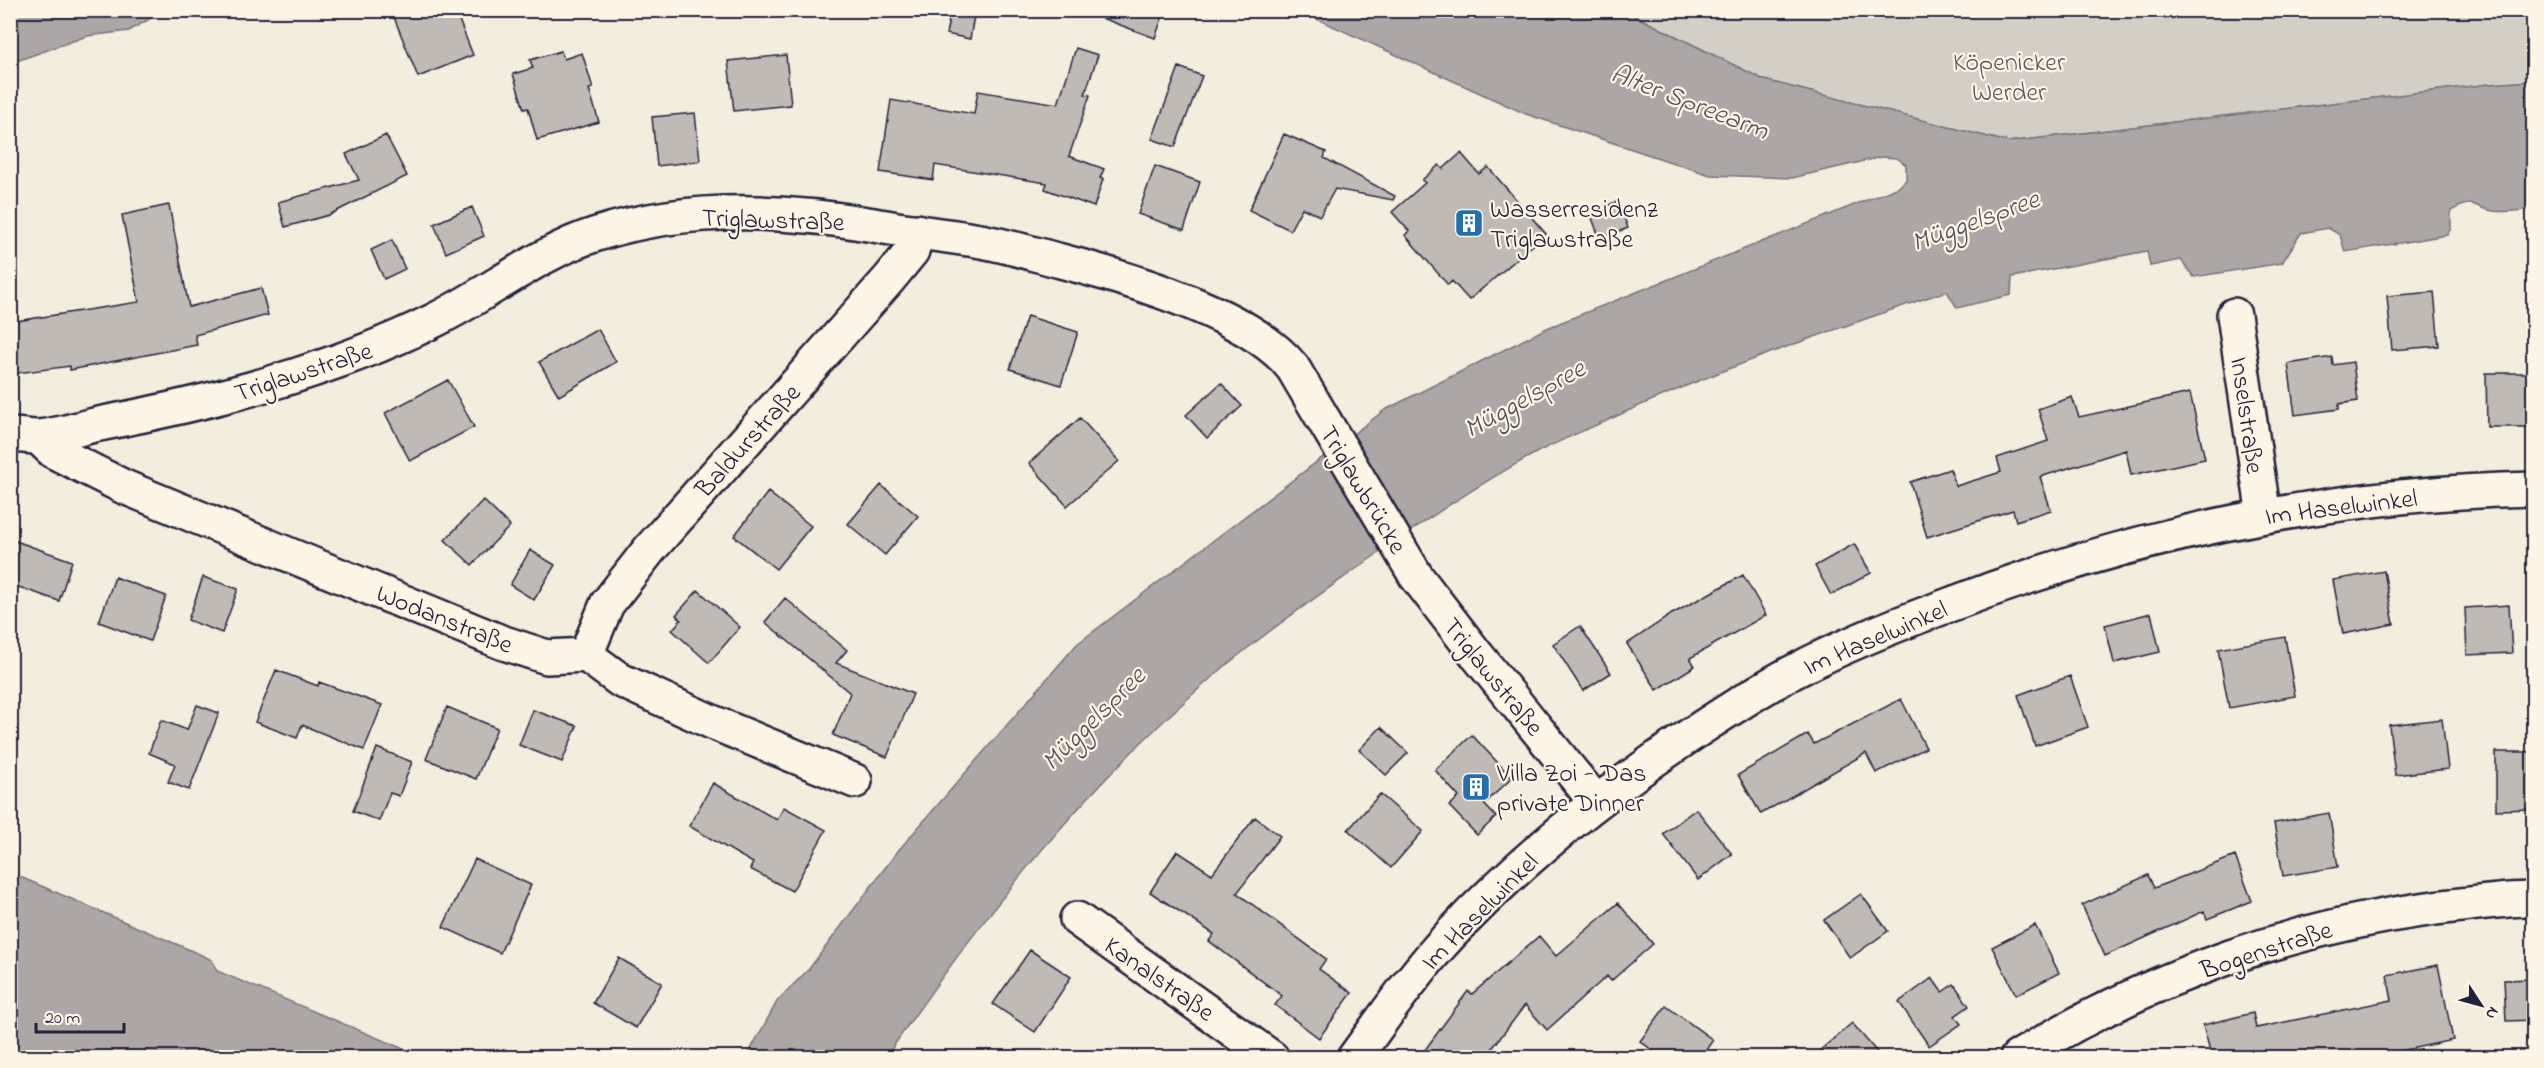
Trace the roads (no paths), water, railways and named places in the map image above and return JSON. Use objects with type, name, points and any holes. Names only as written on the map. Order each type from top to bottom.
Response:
[{"type":"street","name":"Triglawstraße","points":[[24,436],[140,417],[228,396],[386,344],[474,299],[556,251],[596,234],[636,224],[701,214],[818,215],[970,239],[1124,278],[1183,299],[1249,333],[1283,355],[1311,401]]},
{"type":"street","name":"Baldurstraße","points":[[586,656],[607,604],[648,549],[889,279],[912,251],[916,231]]},
{"type":"street","name":"Inselstraße","points":[[2234,315],[2264,516]]},
{"type":"street","name":"Triglawbrücke","points":[[1311,401],[1416,576]]},
{"type":"street","name":"Wodanstraße","points":[[24,436],[122,486],[490,637],[547,657],[586,656]]},
{"type":"street","name":"Im Haselwinkel","points":[[1354,1058],[1418,973],[1451,934],[1531,857],[1596,802],[1668,750],[1790,674],[1869,636],[1991,588],[2119,548],[2264,516],[2386,498],[2534,489]]},
{"type":"street","name":"Triglawstraße","points":[[1416,576],[1482,662],[1596,802]]},
{"type":"street","points":[[586,656],[630,684],[855,781]]},
{"type":"street","name":"Bogenstraße","points":[[2017,1058],[2060,1032],[2129,999],[2213,964],[2288,939],[2344,923],[2419,909],[2512,899],[2534,899]]},
{"type":"street","name":"Kanalstraße","points":[[1077,919],[1272,1058]]},
{"type":"water","points":[[10,11],[163,11],[129,31],[87,36],[11,63]]},
{"type":"water","points":[[1313,11],[1625,11],[1764,80],[2008,142],[2490,84],[2533,81],[2533,209],[2498,212],[2470,204],[2451,211],[2451,228],[2447,235],[2345,252],[2340,235],[2328,228],[2301,233],[2282,263],[2194,277],[2181,260],[2150,266],[2147,251],[2012,277],[2011,295],[1957,308],[1947,291],[1733,367],[1649,401],[1552,445],[1471,491],[1370,559],[1224,667],[1176,710],[1084,802],[1000,900],[886,1057],[746,1058],[778,1000],[809,969],[897,852],[1077,644],[1385,410],[1547,328],[1899,187],[1906,180],[1906,165],[1897,158],[1882,157],[1792,178],[1710,175],[1526,114],[1317,19]]},
{"type":"water","points":[[11,873],[212,960],[217,971],[423,1057],[11,1057]]},
{"type":"place","name":"Wasserresidenz Triglawstraße","points":[[1469,223]]},
{"type":"place","name":"Villa Zoi - Das private Dinner","points":[[1476,787]]},
{"type":"park label","name":"Köpenicker Werder","points":[[2009,76]]},
{"type":"water label","name":"Alter Spreearm","points":[[1690,101]]},
{"type":"water label","name":"Müggelspree","points":[[1975,220]]},
{"type":"water label","name":"Müggelspree","points":[[1524,398]]},
{"type":"water label","name":"Müggelspree","points":[[1093,718]]}]
